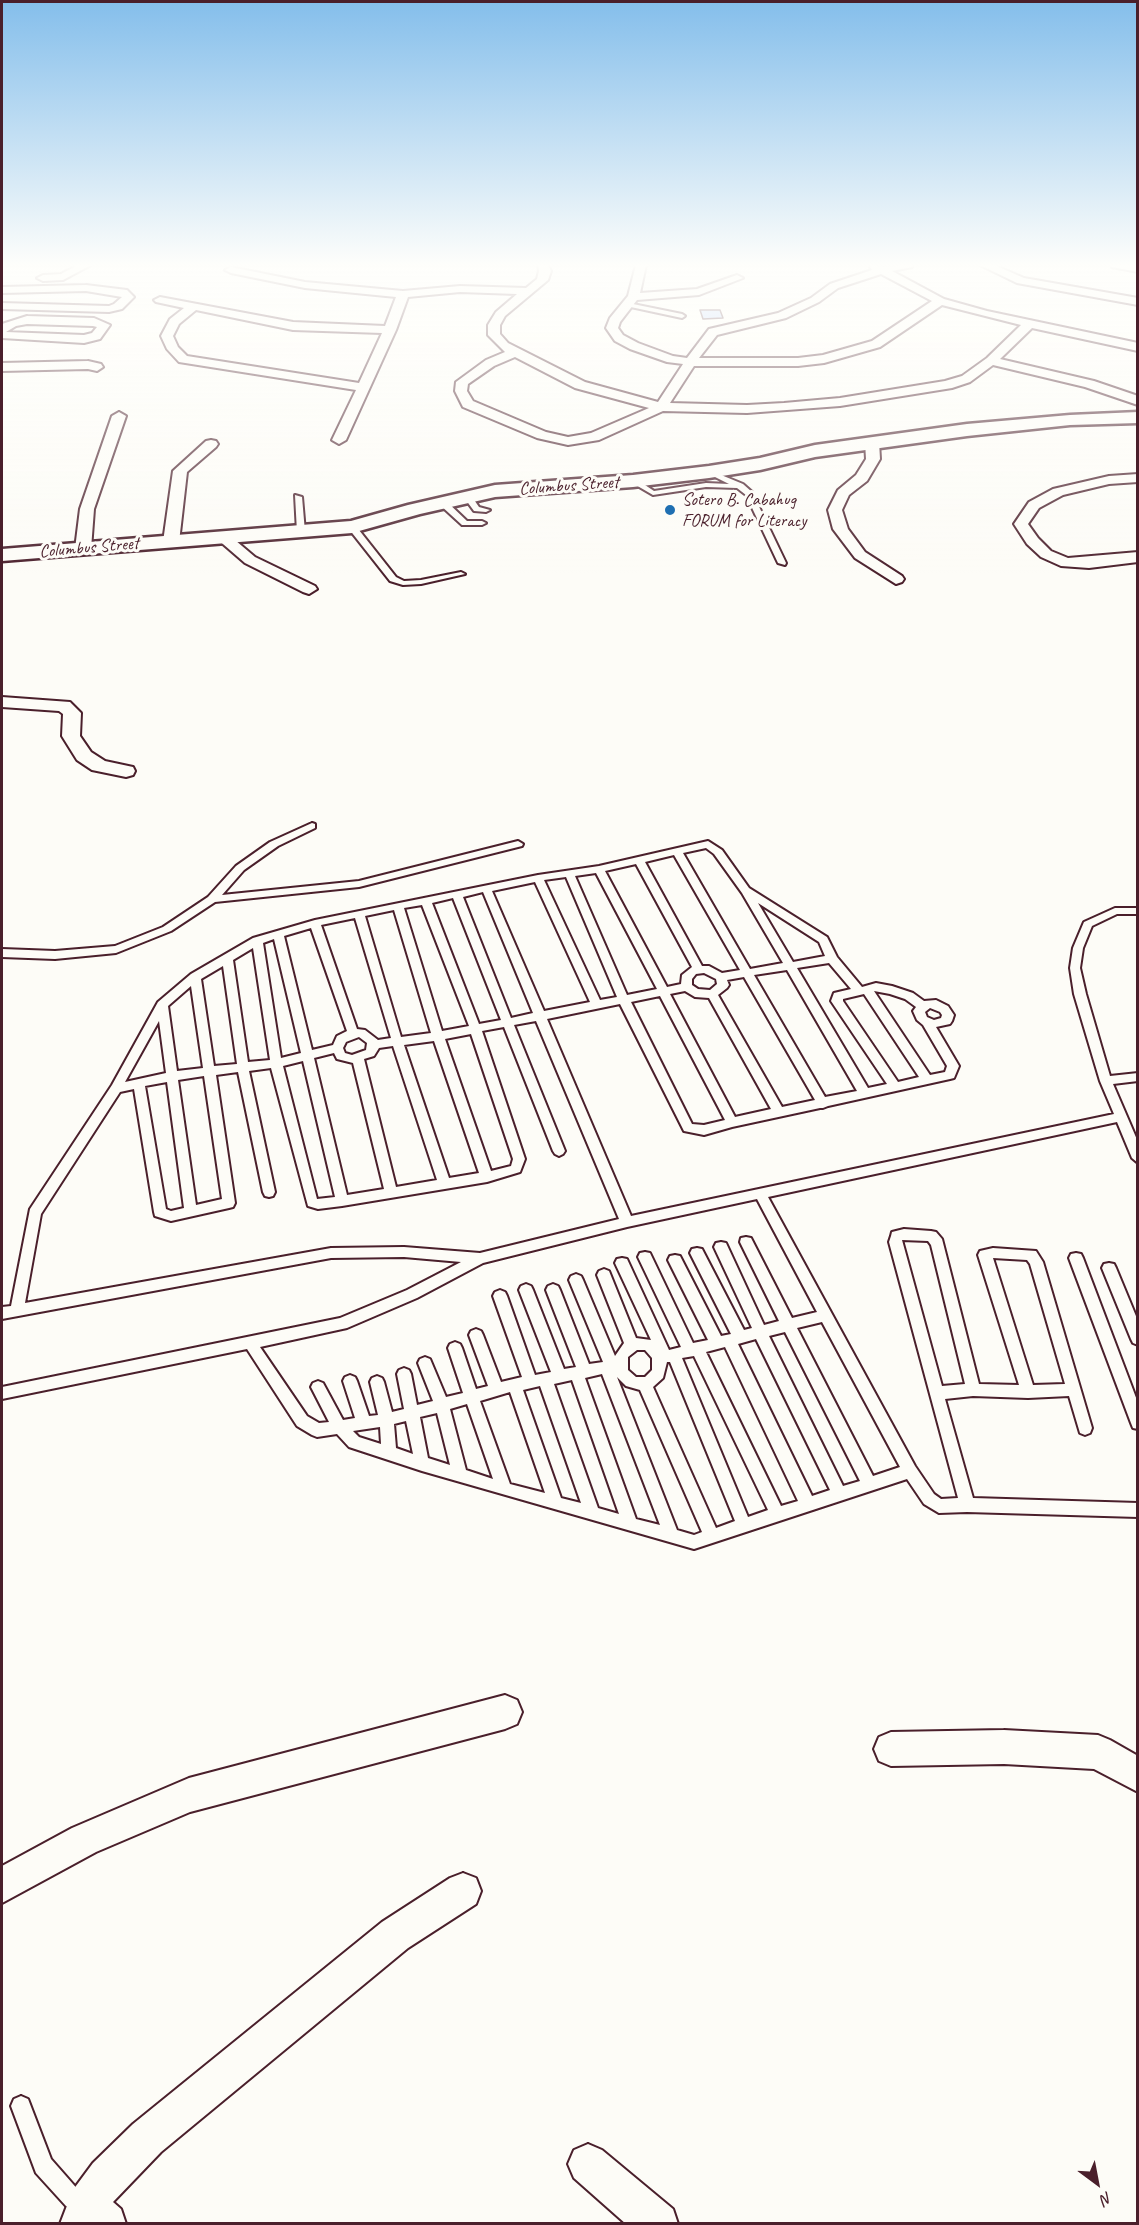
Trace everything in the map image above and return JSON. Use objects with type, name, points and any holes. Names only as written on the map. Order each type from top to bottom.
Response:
[{"type":"street","points":[[246,369],[363,387]]},
{"type":"street","points":[[339,440],[372,369]]},
{"type":"street","points":[[481,369],[462,382],[461,391],[468,404],[542,435],[568,441],[594,437],[661,407],[686,369]]},
{"type":"street","points":[[548,369],[580,385],[661,407],[747,409],[840,402],[947,385],[966,379],[980,369]]},
{"type":"street","points":[[1024,369],[1089,384],[1137,401]]},
{"type":"street","points":[[83,549],[87,509],[119,416]]},
{"type":"street","name":"Columbus Street","points":[[2,555],[355,526],[442,502],[495,491],[633,481],[708,472],[740,476],[872,442],[1070,420],[1137,417]]},
{"type":"street","points":[[872,442],[873,459],[862,478],[843,493],[835,510],[841,529],[860,555],[896,579]]},
{"type":"street","points":[[171,542],[180,471],[211,444]]},
{"type":"street","points":[[1137,478],[1109,480],[1058,492],[1034,505],[1021,524],[1032,541],[1046,554],[1066,563],[1089,563],[1137,557]]},
{"type":"street","points":[[224,538],[250,560],[309,589]]},
{"type":"street","points":[[2,702],[64,706],[72,713],[71,736],[84,756],[99,766],[126,771]]},
{"type":"street","points":[[2,1885],[84,1840],[189,1795],[505,1712]]},
{"type":"street","points":[[891,1749],[1004,1747],[1098,1752],[1137,1775]]},
{"type":"street","points":[[91,2217],[106,2177],[147,2138],[395,1935],[463,1891]]},
{"type":"street","points":[[588,2164],[658,2223]]},
{"type":"lane","points":[[633,481],[653,493],[706,485],[740,476],[782,563]]},
{"type":"lane","points":[[467,496],[477,509],[486,510]]},
{"type":"lane","points":[[298,497],[301,532]]},
{"type":"lane","points":[[442,502],[465,523],[482,523]]},
{"type":"lane","points":[[355,526],[375,543]]},
{"type":"lane","points":[[355,526],[393,579],[403,584],[461,574]]},
{"type":"lane","points":[[2,953],[55,955],[116,949],[166,929],[213,900],[240,868],[274,844],[312,826]]},
{"type":"lane","points":[[213,900],[359,884],[518,844]]},
{"type":"lane","points":[[17,1309],[35,1213],[116,1088],[162,1005],[195,977],[257,941],[315,923],[538,878],[599,869],[708,844],[718,852],[745,890],[865,1094]]},
{"type":"lane","points":[[676,850],[823,1104]]},
{"type":"lane","points":[[638,859],[699,970]]},
{"type":"lane","points":[[599,869],[732,1122]]},
{"type":"lane","points":[[569,873],[624,1000],[688,1128],[704,1130],[950,1075],[953,1066],[928,1023],[919,1014],[923,1006],[931,1004],[940,1006],[948,1015],[942,1024],[928,1023]]},
{"type":"lane","points":[[538,878],[596,1004]]},
{"type":"lane","points":[[486,888],[627,1222]]},
{"type":"lane","points":[[745,890],[823,940],[832,959],[863,990],[927,1080]]},
{"type":"lane","points":[[457,895],[506,1023],[559,1151]]},
{"type":"lane","points":[[257,941],[276,1063],[312,1202],[318,1204],[342,1201],[487,1177],[516,1169],[519,1159],[475,1028],[426,902]]},
{"type":"lane","points":[[398,906],[438,1036],[487,1177]]},
{"type":"lane","points":[[1137,911],[1115,911],[1088,924],[1078,948],[1075,968],[1080,994],[1106,1081],[1137,1158]]},
{"type":"lane","points":[[359,914],[397,1041],[445,1184]]},
{"type":"lane","points":[[315,923],[353,1033]]},
{"type":"lane","points":[[278,934],[342,1201]]},
{"type":"lane","points":[[227,959],[243,1068],[269,1192]]},
{"type":"lane","points":[[721,976],[721,989],[712,994],[695,993],[687,987],[686,978],[699,970],[711,970],[721,976],[748,974],[832,959]]},
{"type":"lane","points":[[140,1084],[160,1212],[171,1216],[225,1206],[229,1200],[195,977]]},
{"type":"lane","points":[[373,1045],[438,1036],[687,987]]},
{"type":"lane","points":[[895,1087],[837,1000],[838,996],[876,987],[909,996],[923,1006]]},
{"type":"lane","points":[[712,994],[779,1112]]},
{"type":"lane","points":[[162,1005],[174,1076],[191,1213]]},
{"type":"lane","points":[[353,1033],[366,1035],[373,1041],[370,1053],[358,1059],[341,1056],[337,1048],[341,1039],[353,1033]]},
{"type":"lane","points":[[116,1088],[174,1076],[276,1063],[337,1048]]},
{"type":"lane","points":[[358,1059],[391,1193]]},
{"type":"lane","points":[[1106,1081],[1137,1077]]},
{"type":"lane","points":[[2,1393],[342,1324],[412,1294],[480,1258],[627,1222],[1120,1117]]},
{"type":"lane","points":[[760,1193],[910,1471],[929,1498],[939,1506],[1137,1510]]},
{"type":"lane","points":[[967,1505],[895,1242],[897,1236],[904,1234],[931,1236],[937,1243],[973,1390]]},
{"type":"lane","points":[[746,1242],[869,1484]]},
{"type":"lane","points":[[721,1247],[839,1494]]},
{"type":"lane","points":[[2,1313],[331,1253],[404,1252],[480,1258]]},
{"type":"lane","points":[[697,1253],[729,1340],[808,1505]]},
{"type":"lane","points":[[1028,1392],[985,1255],[993,1253],[1031,1256],[1036,1262],[1085,1428]]},
{"type":"lane","points":[[645,1257],[778,1515]]},
{"type":"lane","points":[[1076,1258],[1137,1424]]},
{"type":"lane","points":[[675,1260],[729,1340]]},
{"type":"lane","points":[[621,1263],[744,1526]]},
{"type":"lane","points":[[1109,1268],[1137,1339]]},
{"type":"lane","points":[[604,1275],[632,1346]]},
{"type":"lane","points":[[576,1280],[612,1366],[672,1536]]},
{"type":"lane","points":[[526,1290],[545,1379],[592,1512]]},
{"type":"lane","points":[[553,1290],[630,1523]]},
{"type":"lane","points":[[500,1296],[545,1379]]},
{"type":"lane","points":[[251,1344],[302,1421],[317,1430],[387,1420],[514,1385],[612,1366],[622,1353],[632,1346],[645,1346],[666,1357],[826,1315]]},
{"type":"lane","points":[[476,1335],[497,1391]]},
{"type":"lane","points":[[455,1348],[504,1489]]},
{"type":"lane","points":[[612,1366],[630,1381],[644,1383],[657,1377],[666,1357]]},
{"type":"lane","points":[[425,1364],[442,1405],[459,1473]]},
{"type":"lane","points":[[405,1374],[422,1464]]},
{"type":"lane","points":[[350,1381],[364,1422]]},
{"type":"lane","points":[[377,1382],[387,1420],[389,1452]]},
{"type":"lane","points":[[644,1383],[712,1537]]},
{"type":"lane","points":[[514,1385],[555,1501]]},
{"type":"lane","points":[[318,1387],[339,1426],[354,1442],[422,1464],[459,1473],[504,1489],[555,1501],[694,1542],[910,1471]]},
{"type":"lane","points":[[935,1393],[973,1390],[1028,1392],[1073,1390]]},
{"type":"lane","points":[[21,2106],[43,2166],[91,2217]]},
{"type":"place","name":"Sotero B. Cabahug FORUM for Literacy","points":[[670,510]]}]
